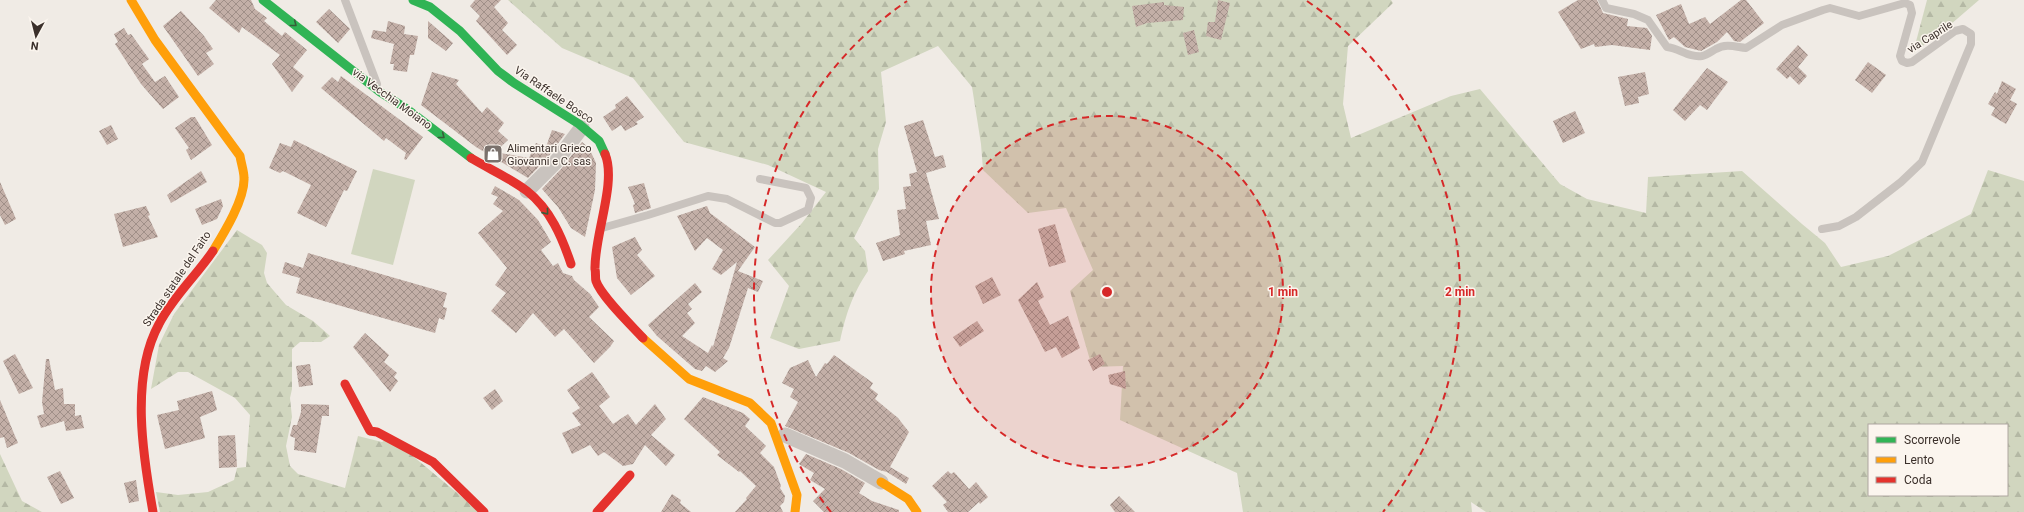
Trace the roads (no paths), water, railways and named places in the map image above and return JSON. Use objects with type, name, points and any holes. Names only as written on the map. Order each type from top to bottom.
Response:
[{"type":"street","name":"Strada statale del Faito","points":[[131,0],[155,40],[240,156],[244,179],[238,202],[222,233],[204,263],[178,295],[154,334],[145,364],[142,420],[144,466],[153,512]]},
{"type":"street","name":"via Vecchia Moiano","points":[[263,0],[380,92],[407,109],[469,157],[527,191],[548,213],[563,239],[572,264]]},
{"type":"street","name":"Via Raffaele Bosco","points":[[413,0],[430,7],[460,31],[498,70],[514,83],[582,127],[599,141],[608,161],[607,191],[595,262],[596,281],[610,303],[649,345],[689,379],[750,403],[771,423],[797,495],[795,512]]},
{"type":"street","points":[[527,191],[555,163],[582,127]]},
{"type":"street","points":[[345,384],[370,431],[377,432],[433,462],[484,512]]},
{"type":"street","points":[[785,435],[845,461],[908,499],[917,512]]},
{"type":"street","points":[[597,512],[630,476]]},
{"type":"lane","points":[[345,0],[366,51],[380,92]]},
{"type":"lane","name":"via Caprile","points":[[1602,0],[1606,8],[1634,14],[1648,20],[1667,47],[1677,48],[1684,53],[1695,56],[1703,56],[1726,45],[1746,48],[1782,25],[1830,8],[1859,16],[1905,3],[1910,5],[1912,13],[1900,56],[1902,61],[1907,63],[1912,62],[1955,31],[1962,29],[1971,34],[1971,44],[1922,162],[1901,182],[1856,217],[1839,226],[1822,229]]},
{"type":"lane","points":[[600,228],[708,196],[727,199],[775,223],[780,223],[808,210],[811,198],[806,188],[760,179]]},
{"type":"place","name":"Alimentari Grieco Giovanni e C. sas","points":[[493,154]]}]
